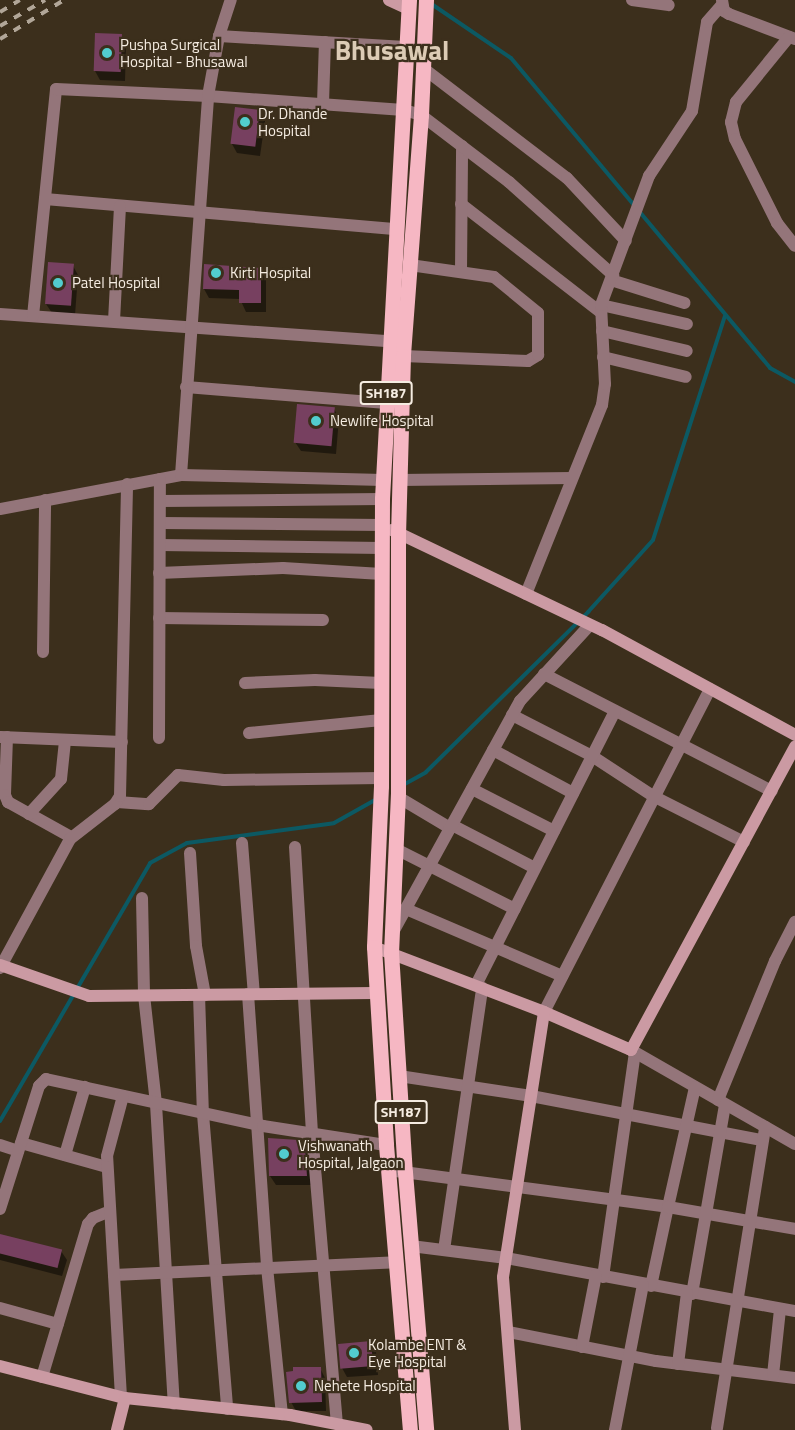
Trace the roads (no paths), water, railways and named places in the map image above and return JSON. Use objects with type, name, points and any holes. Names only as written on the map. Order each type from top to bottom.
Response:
[{"type":"main road","name":"SH187","points":[[425,1],[421,115],[403,356],[398,532],[398,795],[391,952],[405,1172],[426,1430]]},
{"type":"main road","name":"SH187","points":[[409,5],[382,480],[381,782],[374,947],[386,1145],[410,1430]]},
{"type":"street","points":[[181,475],[189,325],[208,96],[219,36],[231,0]]},
{"type":"street","points":[[389,0],[409,5]]},
{"type":"street","points":[[632,0],[669,5]]},
{"type":"street","points":[[526,594],[602,405],[605,384],[601,309],[649,176],[692,111],[707,22],[722,3],[729,14],[792,38],[736,102],[731,122],[735,138],[777,224],[795,246]]},
{"type":"street","points":[[219,36],[406,47]]},
{"type":"street","points":[[322,104],[325,42]]},
{"type":"street","points":[[423,68],[567,178],[627,238]]},
{"type":"street","points":[[33,316],[56,89],[322,104],[404,111],[421,115],[514,186],[612,278],[685,303]]},
{"type":"street","points":[[461,271],[462,146]]},
{"type":"street","points":[[45,199],[397,229]]},
{"type":"street","points":[[461,204],[601,309],[687,324]]},
{"type":"street","points":[[114,321],[120,206]]},
{"type":"street","points":[[403,356],[528,361],[536,358],[539,318],[534,309],[494,277],[410,265]]},
{"type":"street","points":[[0,314],[189,325],[389,341]]},
{"type":"street","points":[[602,332],[687,351]]},
{"type":"street","points":[[603,357],[686,377]]},
{"type":"street","points":[[186,387],[386,403]]},
{"type":"street","points":[[0,509],[181,475],[382,480]]},
{"type":"street","points":[[399,480],[572,478]]},
{"type":"street","points":[[159,738],[160,479]]},
{"type":"street","points":[[127,484],[121,791],[117,802],[71,837],[0,966],[89,996],[375,993]]},
{"type":"street","points":[[160,501],[382,499]]},
{"type":"street","points":[[43,652],[45,500]]},
{"type":"street","points":[[160,523],[382,525],[590,625],[795,735]]},
{"type":"street","points":[[160,545],[382,548]]},
{"type":"street","points":[[159,573],[283,568],[382,574]]},
{"type":"street","points":[[159,618],[323,620]]},
{"type":"street","points":[[392,935],[525,694],[590,625]]},
{"type":"street","points":[[544,674],[771,791]]},
{"type":"street","points":[[245,683],[315,680],[381,683]]},
{"type":"street","points":[[515,1430],[503,1277],[544,1012],[710,689]]},
{"type":"street","points":[[444,1250],[469,1087],[479,987],[495,947],[615,711]]},
{"type":"street","points":[[512,715],[592,756],[653,796],[744,842]]},
{"type":"street","points":[[249,733],[381,720]]},
{"type":"street","points":[[71,837],[8,802],[5,795],[3,737],[122,742]]},
{"type":"street","points":[[29,814],[61,779],[65,740]]},
{"type":"street","points":[[582,1347],[600,1276],[615,1199],[628,1114],[633,1052],[795,747]]},
{"type":"street","points":[[493,750],[573,793]]},
{"type":"street","points":[[117,802],[149,804],[178,775],[224,780],[381,782]]},
{"type":"street","points":[[472,789],[554,831]]},
{"type":"street","points":[[398,795],[451,826],[535,868]]},
{"type":"street","points":[[242,843],[267,1267],[282,1414]]},
{"type":"street","points":[[295,847],[312,1134],[338,1424]]},
{"type":"street","points":[[396,849],[515,909]]},
{"type":"street","points":[[190,853],[196,946],[202,995],[203,1114],[227,1409]]},
{"type":"street","points":[[142,897],[144,995],[156,1104],[174,1403]]},
{"type":"street","points":[[406,909],[562,976]]},
{"type":"street","points":[[678,1364],[689,1293],[721,1132],[722,1103],[775,961],[795,922]]},
{"type":"street","points":[[374,947],[544,1012],[633,1052],[795,1144]]},
{"type":"street","points":[[399,1076],[531,1096],[762,1140]]},
{"type":"street","points":[[0,1209],[42,1082],[52,1079],[258,1125],[386,1145]]},
{"type":"street","points":[[65,1155],[85,1087]]},
{"type":"street","points":[[615,1430],[629,1356],[668,1206],[695,1088]]},
{"type":"street","points":[[117,1430],[123,1397],[107,1167],[109,1147],[123,1096]]},
{"type":"street","points":[[717,1428],[748,1219],[765,1127]]},
{"type":"street","points":[[1,1145],[65,1155],[107,1167]]},
{"type":"street","points":[[388,1170],[668,1206],[795,1229]]},
{"type":"street","points":[[42,1377],[88,1224],[93,1218],[110,1211]]},
{"type":"street","points":[[411,1246],[506,1258],[795,1311]]},
{"type":"street","points":[[114,1275],[396,1262]]},
{"type":"street","points":[[0,1308],[58,1324]]},
{"type":"street","points":[[773,1375],[780,1309]]},
{"type":"street","points":[[508,1332],[678,1364],[795,1378]]},
{"type":"street","points":[[0,1366],[123,1397],[282,1414],[366,1430]]},
{"type":"waterway","points":[[430,3],[511,58],[770,368],[795,382]]},
{"type":"waterway","points":[[403,785],[426,772],[588,612],[653,540],[725,316]]},
{"type":"waterway","points":[[0,1121],[150,863],[187,843],[334,823],[375,800]]},
{"type":"railway","points":[[0,12],[20,0]]},
{"type":"railway","points":[[0,26],[45,0]]},
{"type":"railway","points":[[0,39],[64,0]]},
{"type":"place","name":"Pushpa Surgical Hospital - Bhusawal","points":[[107,53]]},
{"type":"place","name":"Dr. Dhande Hospital","points":[[245,122]]},
{"type":"place","name":"Kirti Hospital","points":[[216,273]]},
{"type":"place","name":"Patel Hospital","points":[[58,283]]},
{"type":"place","name":"Newlife Hospital","points":[[316,421]]},
{"type":"place","name":"Vishwanath Hospital, Jalgaon","points":[[284,1154]]},
{"type":"place","name":"Kolambe ENT & Eye Hospital","points":[[354,1353]]},
{"type":"place","name":"Nehete Hospital","points":[[301,1386]]},
{"type":"district","name":"Bhusawal","points":[[392,50]]}]
